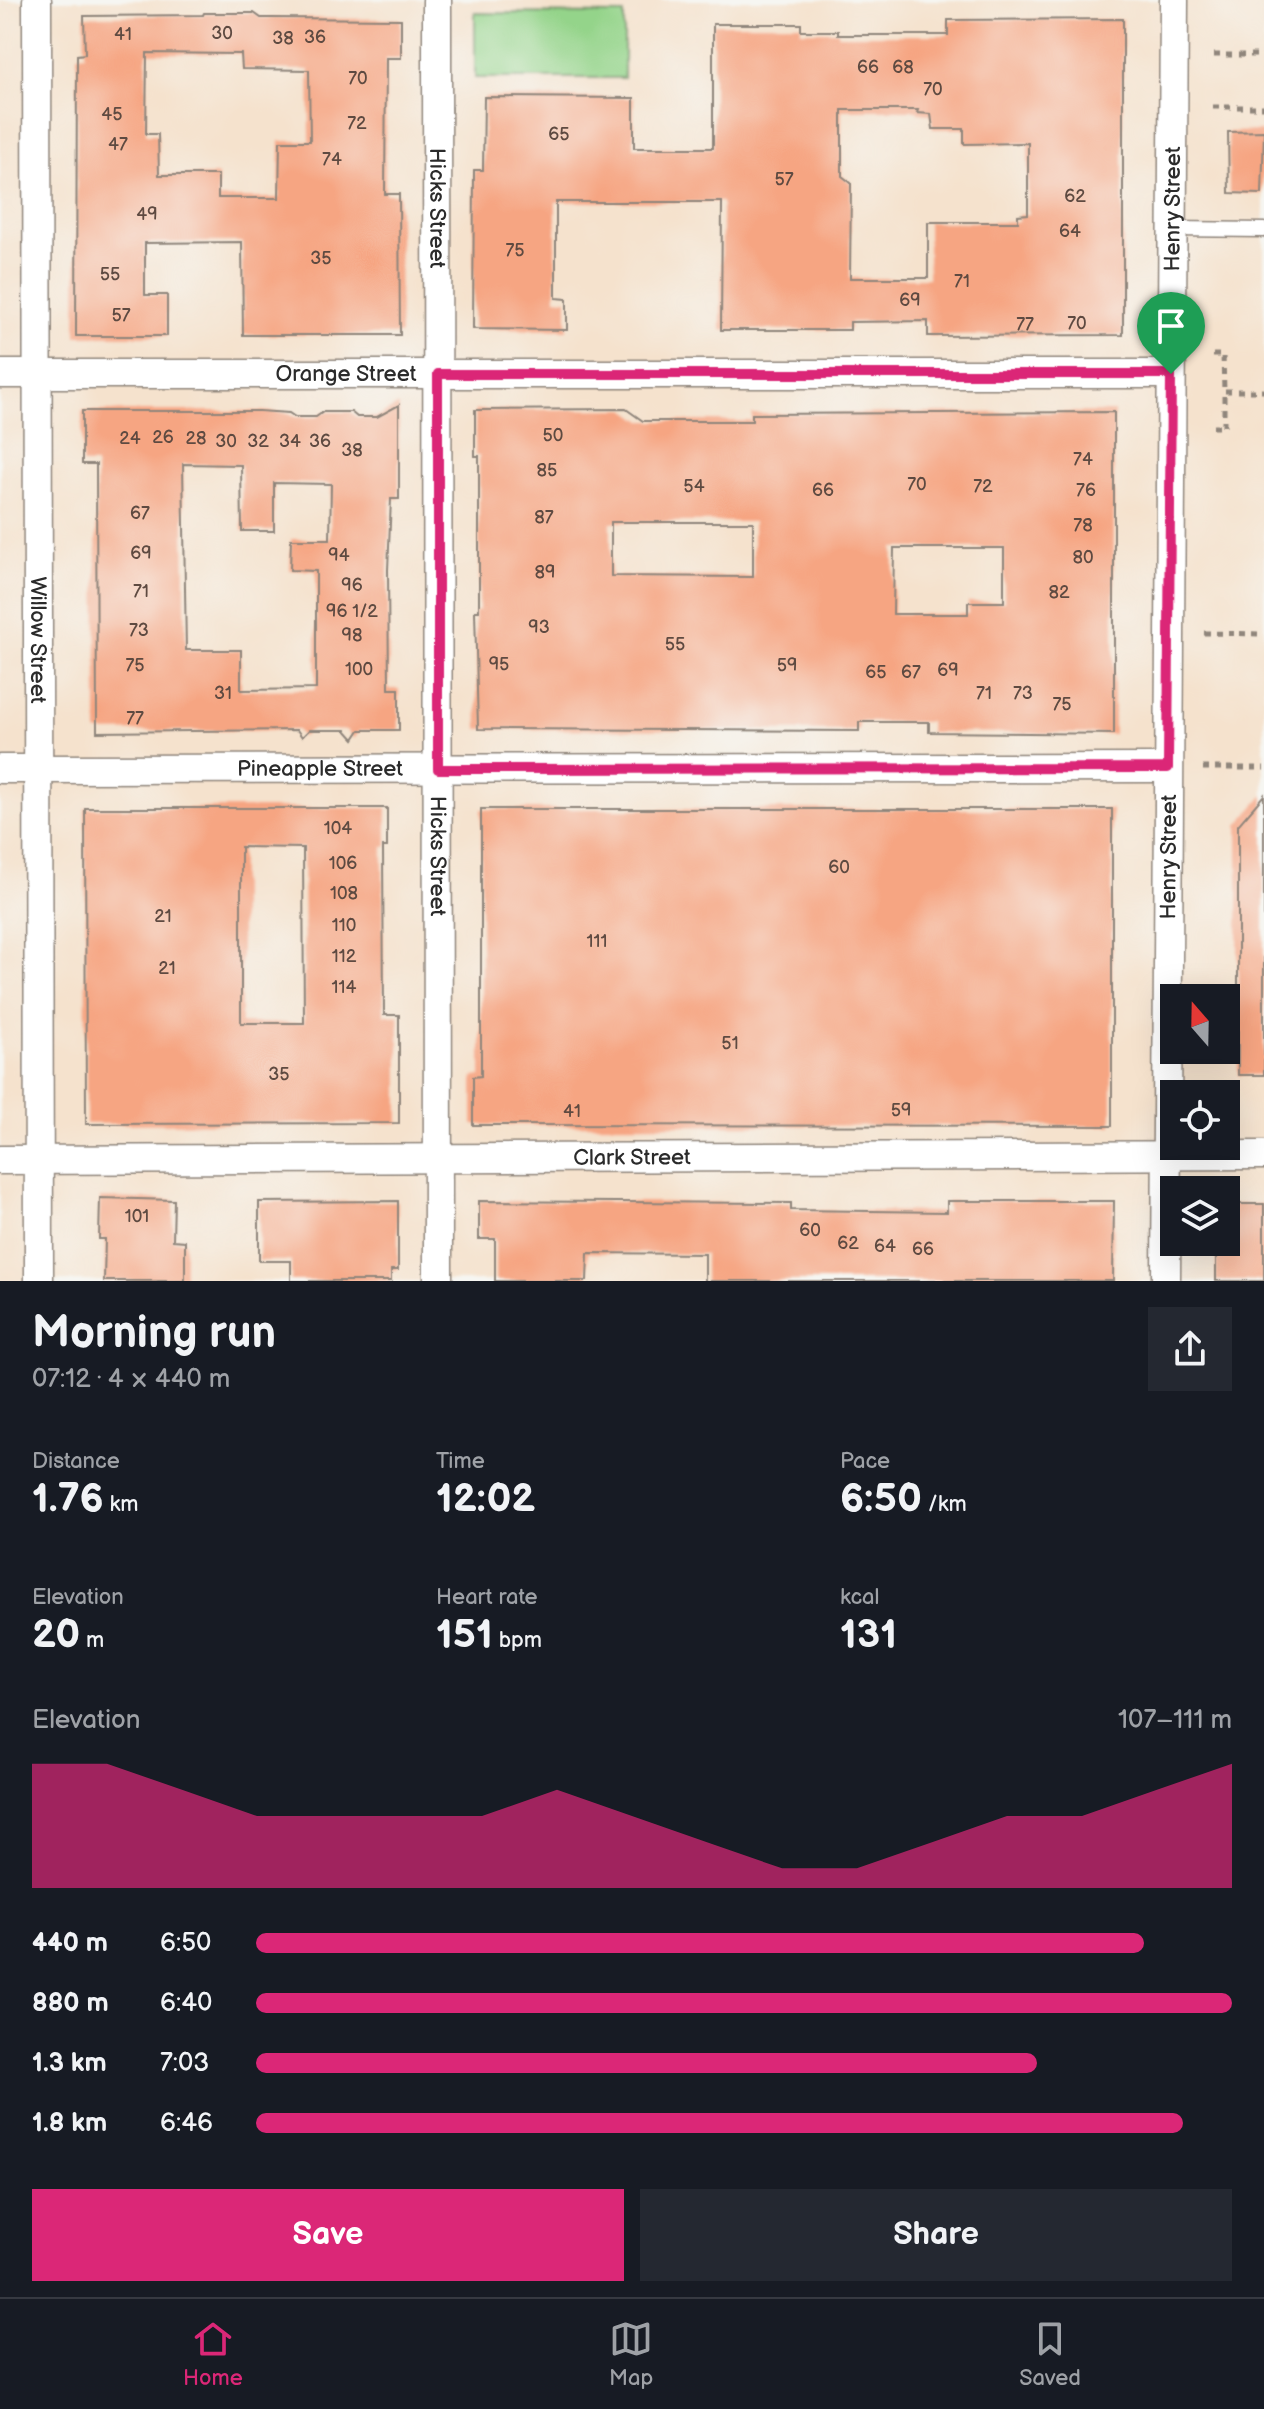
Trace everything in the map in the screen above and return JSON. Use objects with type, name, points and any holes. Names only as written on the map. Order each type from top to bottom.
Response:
[{"type":"street","name":"Willow Street","points":[[37,0],[39,1281]]},
{"type":"street","name":"Hicks Street","points":[[437,0],[438,1281]]},
{"type":"street","name":"Henry Street","points":[[1167,1080],[1174,0]]},
{"type":"street","name":"Orange Street","points":[[0,374],[1171,374]]},
{"type":"street","name":"Pineapple Street","points":[[0,769],[1168,768]]},
{"type":"street","name":"Clark Street","points":[[1240,1155],[1264,1155]]},
{"type":"street","name":"Clark Street","points":[[0,1160],[1160,1156]]},
{"type":"street","name":"Henry Street","points":[[1166,1281],[1167,1160]]},
{"type":"lane","points":[[1172,229],[1264,230]]},
{"type":"path","points":[[1214,55],[1264,55]]},
{"type":"path","points":[[1213,107],[1264,107]]},
{"type":"path","points":[[1213,355],[1223,355],[1224,391],[1224,427],[1213,427]]},
{"type":"path","points":[[1224,391],[1264,391]]},
{"type":"path","points":[[1204,633],[1264,634]]},
{"type":"path","points":[[1203,768],[1264,768]]},
{"type":"green space","points":[[475,13],[624,14],[624,78],[475,78]]},
{"type":"building","points":[[254,13],[261,18],[401,19],[401,58],[386,58],[385,194],[399,194],[400,335],[243,335],[242,242],[145,243],[145,295],[167,295],[167,336],[76,336],[77,55],[85,54],[84,16]],"holes":[[[147,53],[241,54],[242,69],[309,70],[310,141],[280,141],[279,198],[218,198],[218,175],[159,175],[158,134],[146,134]]]},
{"type":"building","points":[[1123,19],[1123,335],[928,336],[928,321],[850,322],[850,330],[721,330],[722,202],[556,202],[556,298],[567,299],[567,330],[473,329],[474,170],[483,170],[484,97],[634,98],[634,148],[713,148],[713,24],[801,24],[801,31],[838,31],[838,35],[948,35],[948,20]],"holes":[[[842,110],[918,110],[917,113],[931,114],[933,129],[964,129],[964,144],[1028,143],[1028,214],[1018,215],[1018,222],[928,222],[928,278],[850,278],[851,183],[842,176]]]},
{"type":"building","points":[[1264,131],[1262,194],[1229,193],[1228,132]]},
{"type":"building","points":[[399,405],[399,499],[391,499],[388,570],[389,689],[399,689],[399,730],[360,730],[354,739],[346,730],[309,730],[302,737],[297,730],[97,732],[96,464],[82,464],[82,411],[259,411],[289,413],[295,417],[316,417],[323,412],[351,412],[357,417],[377,417]],"holes":[[[183,464],[241,465],[242,531],[274,531],[274,483],[331,484],[330,539],[291,539],[290,570],[316,571],[316,689],[241,690],[241,650],[186,650]]]},
{"type":"building","points":[[626,409],[643,421],[752,421],[752,414],[1114,412],[1114,734],[929,732],[929,722],[859,722],[859,731],[478,729],[475,611],[479,611],[479,456],[475,456],[475,410]],"holes":[[[611,522],[753,522],[753,577],[611,576]],[[894,548],[1004,548],[1004,602],[968,602],[968,614],[893,614]]]},
{"type":"building","points":[[1264,795],[1264,1075],[1238,1075],[1238,825]]},
{"type":"building","points":[[85,808],[387,808],[387,847],[383,847],[384,1015],[399,1015],[399,1123],[86,1124]],"holes":[[[241,847],[303,848],[304,1023],[241,1023]]]},
{"type":"building","points":[[481,809],[1112,809],[1112,1126],[473,1125],[473,1077],[481,1076]]},
{"type":"building","points":[[100,1198],[174,1200],[173,1240],[185,1241],[185,1281],[104,1281],[105,1239],[99,1239]]},
{"type":"building","points":[[398,1201],[398,1270],[391,1270],[391,1281],[291,1281],[291,1261],[259,1261],[259,1202]]},
{"type":"building","points":[[479,1201],[791,1203],[791,1210],[947,1212],[947,1201],[1114,1201],[1113,1281],[705,1281],[705,1254],[588,1253],[587,1281],[495,1281],[495,1239],[479,1239]]},
{"type":"building","points":[[1240,1204],[1264,1204],[1264,1281],[1216,1281],[1216,1256],[1240,1256]]},
{"type":"route","points":[[438,374],[1171,374],[1168,768],[438,769],[438,374]]}]
